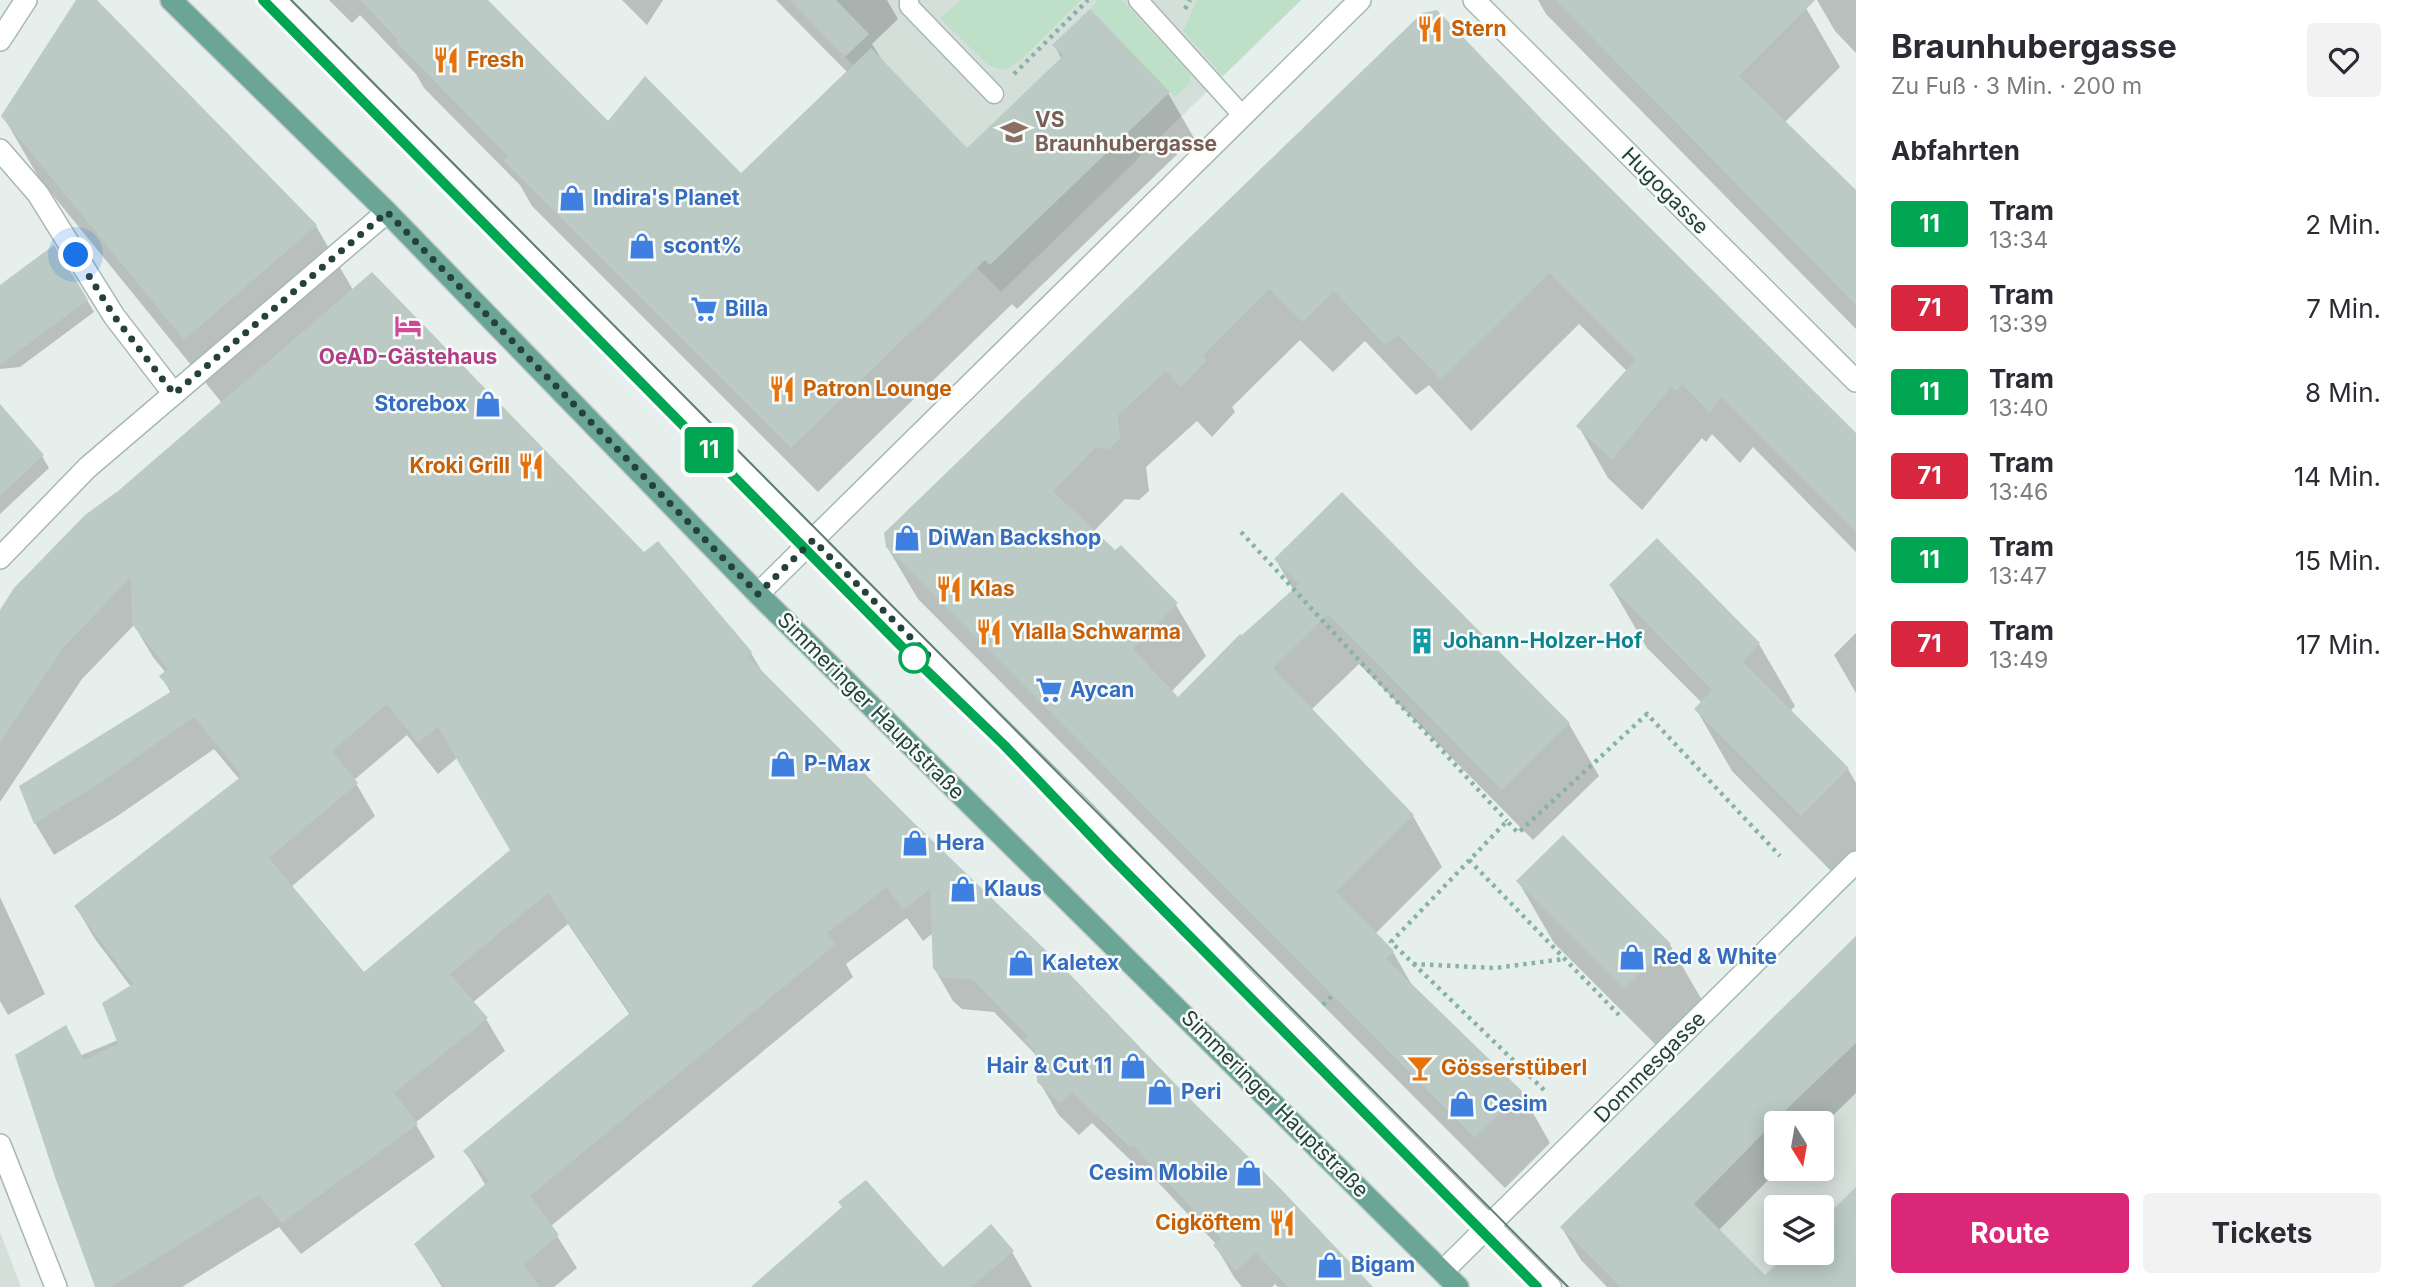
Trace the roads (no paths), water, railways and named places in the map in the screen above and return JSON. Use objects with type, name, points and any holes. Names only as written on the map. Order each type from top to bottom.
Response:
[{"type":"main road","name":"Simmeringer Hauptstraße","points":[[171,0],[387,212],[758,594],[1458,1287]]},
{"type":"street","points":[[0,40],[26,0]]},
{"type":"street","points":[[758,594],[1360,0]]},
{"type":"street","name":"Hugogasse","points":[[1474,0],[1856,381]]},
{"type":"street","points":[[0,150],[38,194],[114,316],[174,394]]},
{"type":"street","points":[[0,558],[87,468],[387,212]]},
{"type":"street","name":"Dommesgasse","points":[[1443,1271],[1856,862]]},
{"type":"street","points":[[0,1145],[56,1287]]},
{"type":"lane","points":[[278,0],[1081,807],[1552,1287]]},
{"type":"lane","points":[[909,0],[909,6],[994,94]]},
{"type":"lane","points":[[1138,0],[1243,116]]},
{"type":"tram line","points":[[263,0],[1537,1287]]},
{"type":"tram line","name":"11","points":[[263,0],[900,645],[1004,745],[1111,857],[1537,1287]]},
{"type":"tram line","points":[[291,0],[1568,1287]]},
{"type":"place","name":"Stern","points":[[1430,29]]},
{"type":"place","name":"Fresh","points":[[446,60]]},
{"type":"place","name":"VS Braunhubergasse","points":[[1014,132]]},
{"type":"place","name":"Indira's Planet","points":[[572,198]]},
{"type":"place","name":"scont%","points":[[642,246]]},
{"type":"place","name":"Billa","points":[[704,309]]},
{"type":"place","name":"OeAD-Gästehaus","points":[[408,326]]},
{"type":"place","name":"Patron Lounge","points":[[782,389]]},
{"type":"place","name":"Storebox","points":[[488,404]]},
{"type":"place","name":"Kroki Grill","points":[[531,466]]},
{"type":"place","name":"DiWan Backshop","points":[[907,538]]},
{"type":"place","name":"Klas","points":[[949,589]]},
{"type":"place","name":"Ylalla Schwarma","points":[[989,632]]},
{"type":"place","name":"Johann-Holzer-Hof","points":[[1422,641]]},
{"type":"place","name":"Aycan","points":[[1049,690]]},
{"type":"place","name":"P-Max","points":[[783,764]]},
{"type":"place","name":"Hera","points":[[915,843]]},
{"type":"place","name":"Klaus","points":[[963,889]]},
{"type":"place","name":"Red & White","points":[[1632,957]]},
{"type":"place","name":"Kaletex","points":[[1021,963]]},
{"type":"place","name":"Hair & Cut 11","points":[[1133,1066]]},
{"type":"place","name":"Gösserstüberl","points":[[1420,1068]]},
{"type":"place","name":"Peri","points":[[1160,1092]]},
{"type":"place","name":"Cesim","points":[[1462,1104]]},
{"type":"place","name":"Cesim Mobile","points":[[1249,1173]]},
{"type":"place","name":"Cigköftem","points":[[1282,1223]]},
{"type":"place","name":"Bigam","points":[[1330,1265]]}]
